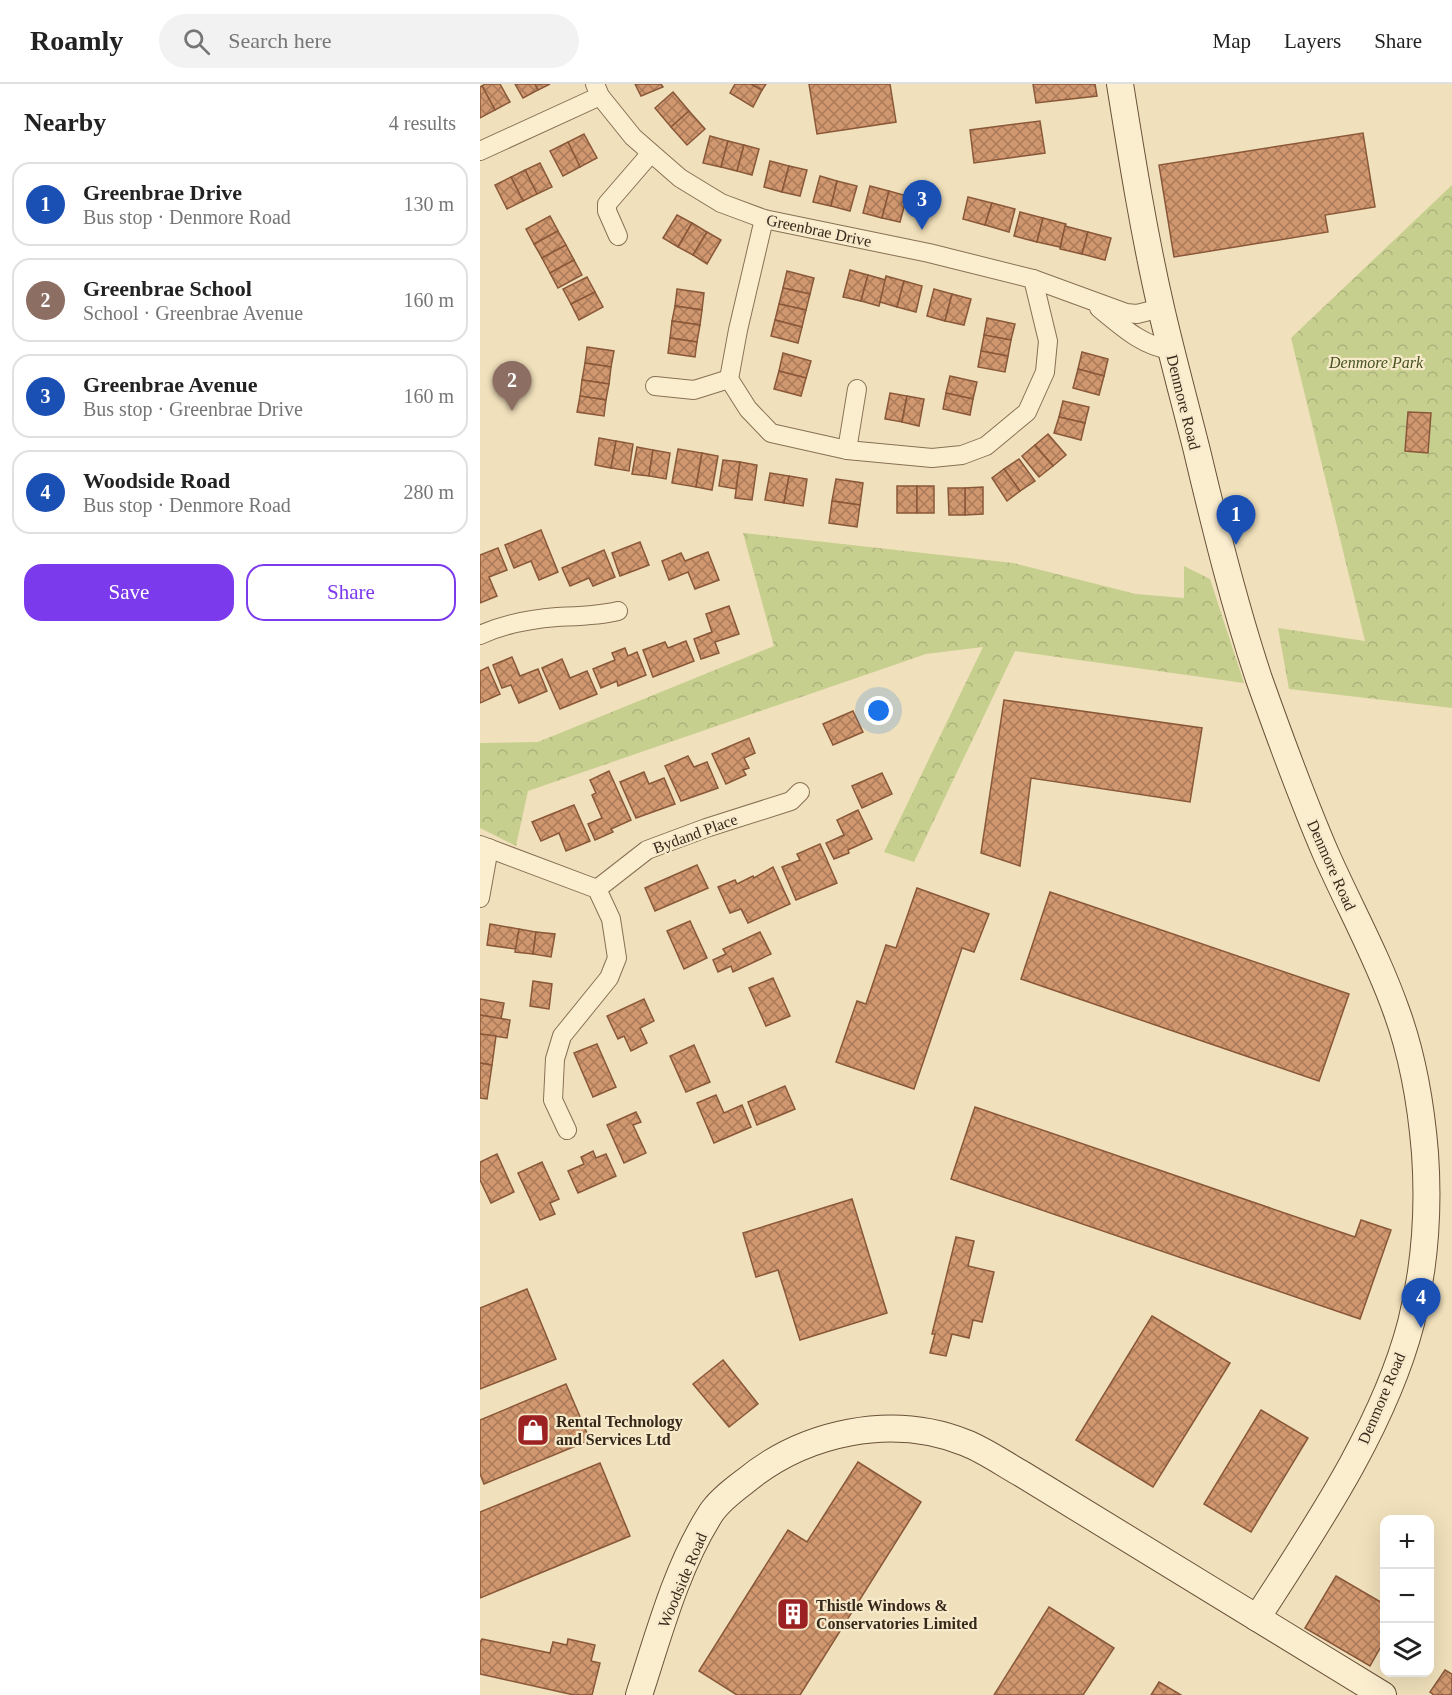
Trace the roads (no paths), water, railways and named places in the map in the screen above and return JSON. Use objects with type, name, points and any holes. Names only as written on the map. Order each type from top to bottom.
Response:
[{"type":"street","name":"Denmore Road","points":[[1120,84],[1136,184],[1161,308],[1207,493],[1256,667],[1293,774],[1400,1020],[1422,1121],[1427,1217],[1420,1280],[1410,1326],[1381,1406],[1350,1467],[1257,1618]]},
{"type":"street","name":"Greenbrae Drive","points":[[597,90],[633,137],[680,178],[721,203],[764,219],[928,253],[1033,279],[1126,313],[1137,314],[1161,308]]},
{"type":"street","points":[[480,151],[597,90]]},
{"type":"street","points":[[618,236],[607,211],[607,204],[651,153]]},
{"type":"street","points":[[764,219],[729,379],[748,409],[771,433],[847,450],[933,458],[962,455],[986,446],[1027,412],[1045,372],[1048,341],[1033,279]]},
{"type":"street","name":"Greenbrae Drive","points":[[1088,300],[1145,343],[1171,350]]},
{"type":"street","points":[[655,386],[693,390],[729,379]]},
{"type":"street","points":[[847,450],[857,389]]},
{"type":"street","points":[[480,635],[521,621],[588,616],[618,611]]},
{"type":"street","name":"Bydand Place","points":[[597,890],[647,850],[706,828],[791,801],[800,792]]},
{"type":"street","points":[[480,898],[484,847],[597,890],[605,904],[610,919],[616,958],[609,978],[562,1036],[555,1059],[553,1100],[567,1130]]},
{"type":"street","name":"Woodside Road","points":[[639,1695],[670,1601],[693,1546],[712,1512],[763,1466],[791,1450],[832,1435],[868,1430],[908,1430],[942,1435],[967,1443],[1022,1474],[1383,1695]]},
{"type":"place","name":"Greenbrae Avenue","points":[[922,230]]},
{"type":"place","name":"Greenbrae School","points":[[512,411]]},
{"type":"place","name":"Greenbrae Drive","points":[[1236,545]]},
{"type":"place","name":"Woodside Road","points":[[1421,1328]]},
{"type":"place","name":"Rental Technology and Services Ltd","points":[[533,1430]]},
{"type":"place","name":"Thistle Windows & Conservatories Limited","points":[[793,1614]]},
{"type":"park label","name":"Denmore Park","points":[[1376,362]]}]
